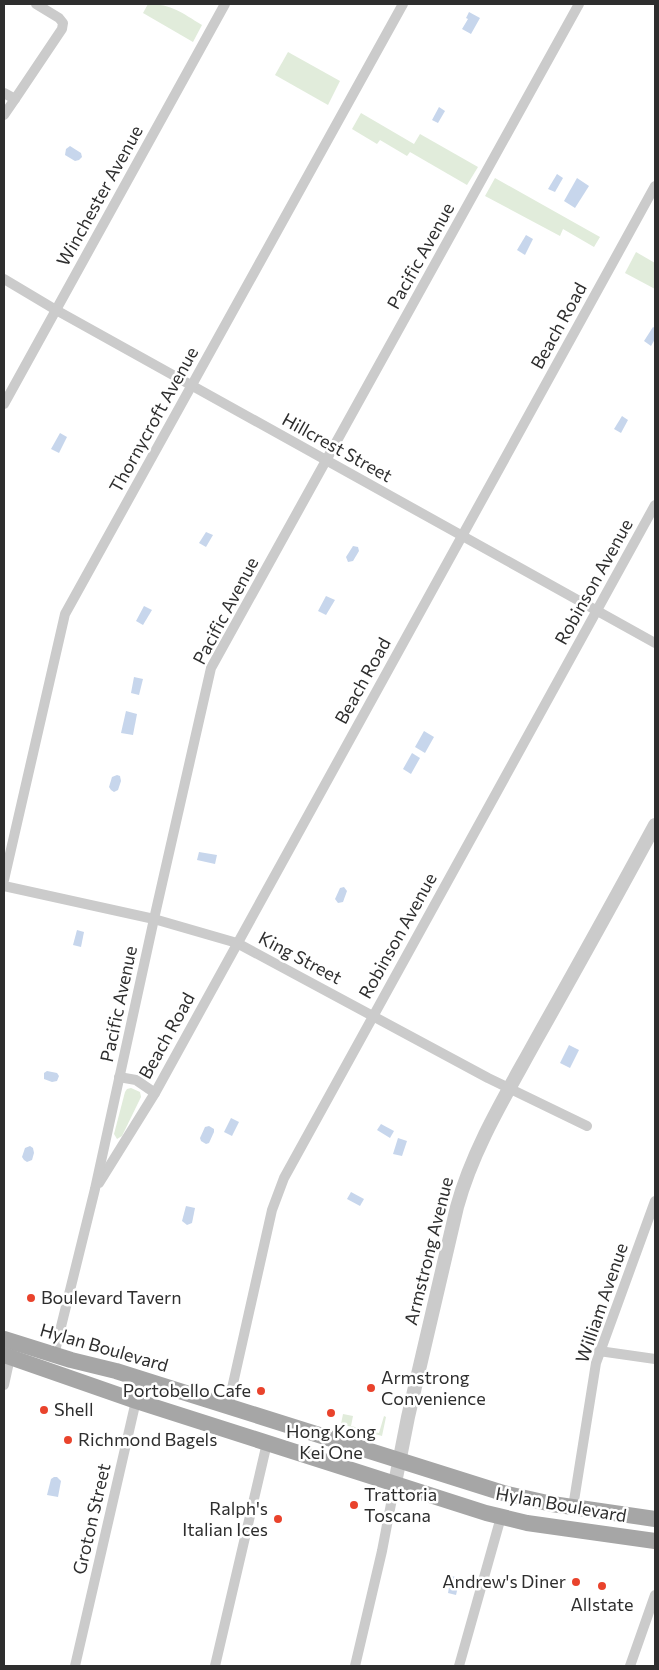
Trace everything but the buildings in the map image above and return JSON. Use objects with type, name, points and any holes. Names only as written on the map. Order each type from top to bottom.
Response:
[{"type":"main road","name":"Hylan Boulevard","points":[[8,1348],[54,1355],[141,1379],[512,1496],[537,1502],[655,1519]]},
{"type":"main road","name":"Hylan Boulevard","points":[[8,1348],[136,1401],[501,1517],[655,1542]]},
{"type":"street","points":[[4,115],[62,29],[62,23],[59,18],[36,4]]},
{"type":"street","name":"Winchester Avenue","points":[[4,404],[225,4]]},
{"type":"street","name":"Thornycroft Avenue","points":[[4,880],[65,614],[402,4]]},
{"type":"street","name":"Pacific Avenue","points":[[54,1355],[95,1189],[211,668],[579,4]]},
{"type":"street","points":[[4,93],[15,99]]},
{"type":"street","name":"Beach Road","points":[[95,1189],[154,1093],[655,186]]},
{"type":"street","name":"Hillcrest Street","points":[[4,278],[56,310],[655,643]]},
{"type":"street","name":"Robinson Avenue","points":[[228,1406],[272,1210],[279,1188],[655,505]]},
{"type":"street","name":"Armstrong Avenue","points":[[355,1666],[382,1551],[399,1461],[461,1193],[479,1148],[510,1088],[655,825]]},
{"type":"street","name":"King Street","points":[[4,886],[154,919],[237,942],[373,1016],[586,1126]]},
{"type":"street","points":[[120,1077],[136,1080],[154,1093]]},
{"type":"street","name":"William Avenue","points":[[573,1507],[599,1351],[655,1201]]},
{"type":"street","points":[[4,1385],[8,1348]]},
{"type":"street","points":[[599,1351],[655,1359]]},
{"type":"street","name":"Groton Street","points":[[75,1666],[141,1379]]},
{"type":"street","points":[[215,1666],[267,1443]]},
{"type":"street","points":[[458,1666],[501,1517]]},
{"type":"street","points":[[630,1666],[655,1594]]},
{"type":"green space","points":[[148,4],[170,7],[202,25],[193,42],[143,13]]},
{"type":"green space","points":[[288,52],[340,81],[328,105],[275,75]]},
{"type":"green space","points":[[361,113],[414,144],[420,134],[478,167],[467,185],[410,152],[407,156],[380,140],[377,144],[352,129]]},
{"type":"green space","points":[[495,178],[600,237],[594,247],[563,229],[560,236],[485,196]]},
{"type":"green space","points":[[636,252],[655,263],[655,289],[625,273]]},
{"type":"green space","points":[[131,1088],[140,1092],[141,1097],[122,1136],[117,1139],[114,1134],[125,1092]]},
{"type":"green space","points":[[343,1414],[353,1416],[351,1426],[379,1433],[384,1416],[386,1417],[382,1436],[341,1424]]},
{"type":"water","points":[[469,12],[480,18],[471,34],[462,29],[468,19],[466,18]]},
{"type":"water","points":[[439,107],[445,111],[438,123],[432,120]]},
{"type":"water","points":[[70,146],[81,153],[82,157],[79,160],[75,161],[65,155],[66,149]]},
{"type":"water","points":[[557,174],[563,178],[555,192],[548,189]]},
{"type":"water","points":[[577,178],[589,186],[575,208],[564,201]]},
{"type":"water","points":[[526,235],[533,239],[525,255],[517,250]]},
{"type":"water","points":[[653,327],[655,328],[655,339],[651,346],[644,341]]},
{"type":"water","points":[[622,416],[628,420],[621,433],[614,429]]},
{"type":"water","points":[[60,433],[67,437],[59,453],[51,449]]},
{"type":"water","points":[[206,532],[213,535],[206,547],[199,543]]},
{"type":"water","points":[[353,546],[358,547],[359,551],[353,561],[348,562],[346,557]]},
{"type":"water","points":[[326,596],[335,600],[326,615],[318,611]]},
{"type":"water","points":[[144,606],[152,610],[143,625],[136,621]]},
{"type":"water","points":[[134,677],[143,679],[139,695],[131,693]]},
{"type":"water","points":[[126,711],[137,714],[133,735],[121,733]]},
{"type":"water","points":[[424,731],[434,737],[425,753],[415,747]]},
{"type":"water","points":[[412,753],[420,758],[411,774],[403,769]]},
{"type":"water","points":[[120,776],[121,781],[118,790],[114,792],[109,787],[112,777]]},
{"type":"water","points":[[199,852],[217,855],[215,864],[197,860]]},
{"type":"water","points":[[344,887],[347,891],[343,902],[338,903],[335,899],[340,888]]},
{"type":"water","points":[[77,930],[84,932],[81,947],[73,945]]},
{"type":"water","points":[[569,1045],[579,1050],[570,1068],[560,1063]]},
{"type":"water","points":[[47,1071],[57,1073],[59,1076],[57,1081],[52,1082],[44,1079],[44,1073]]},
{"type":"water","points":[[231,1118],[239,1122],[232,1136],[224,1132]]},
{"type":"water","points":[[381,1124],[394,1131],[390,1138],[377,1130]]},
{"type":"water","points":[[209,1126],[214,1129],[214,1132],[209,1143],[206,1144],[200,1138],[205,1127]]},
{"type":"water","points":[[398,1138],[407,1141],[402,1156],[393,1154]]},
{"type":"water","points":[[30,1146],[33,1148],[34,1153],[32,1160],[27,1162],[22,1157],[25,1148]]},
{"type":"water","points":[[351,1192],[364,1199],[360,1206],[347,1199]]},
{"type":"water","points":[[186,1206],[195,1208],[192,1223],[187,1225],[182,1221]]},
{"type":"water","points":[[54,1477],[61,1481],[58,1497],[47,1495],[51,1479]]},
{"type":"water","points":[[451,1576],[460,1578],[456,1595],[448,1593]]},
{"type":"place","name":"Boulevard Tavern","points":[[31,1298]]},
{"type":"place","name":"Armstrong Convenience","points":[[371,1388]]},
{"type":"place","name":"Portobello Cafe","points":[[261,1391]]},
{"type":"place","name":"Shell","points":[[44,1410]]},
{"type":"place","name":"Hong Kong Kei One","points":[[331,1413]]},
{"type":"place","name":"Richmond Bagels","points":[[68,1440]]},
{"type":"place","name":"Trattoria Toscana","points":[[354,1505]]},
{"type":"place","name":"Ralph's Italian Ices","points":[[278,1519]]},
{"type":"place","name":"Andrew's Diner","points":[[576,1582]]},
{"type":"place","name":"Allstate","points":[[602,1586]]}]
